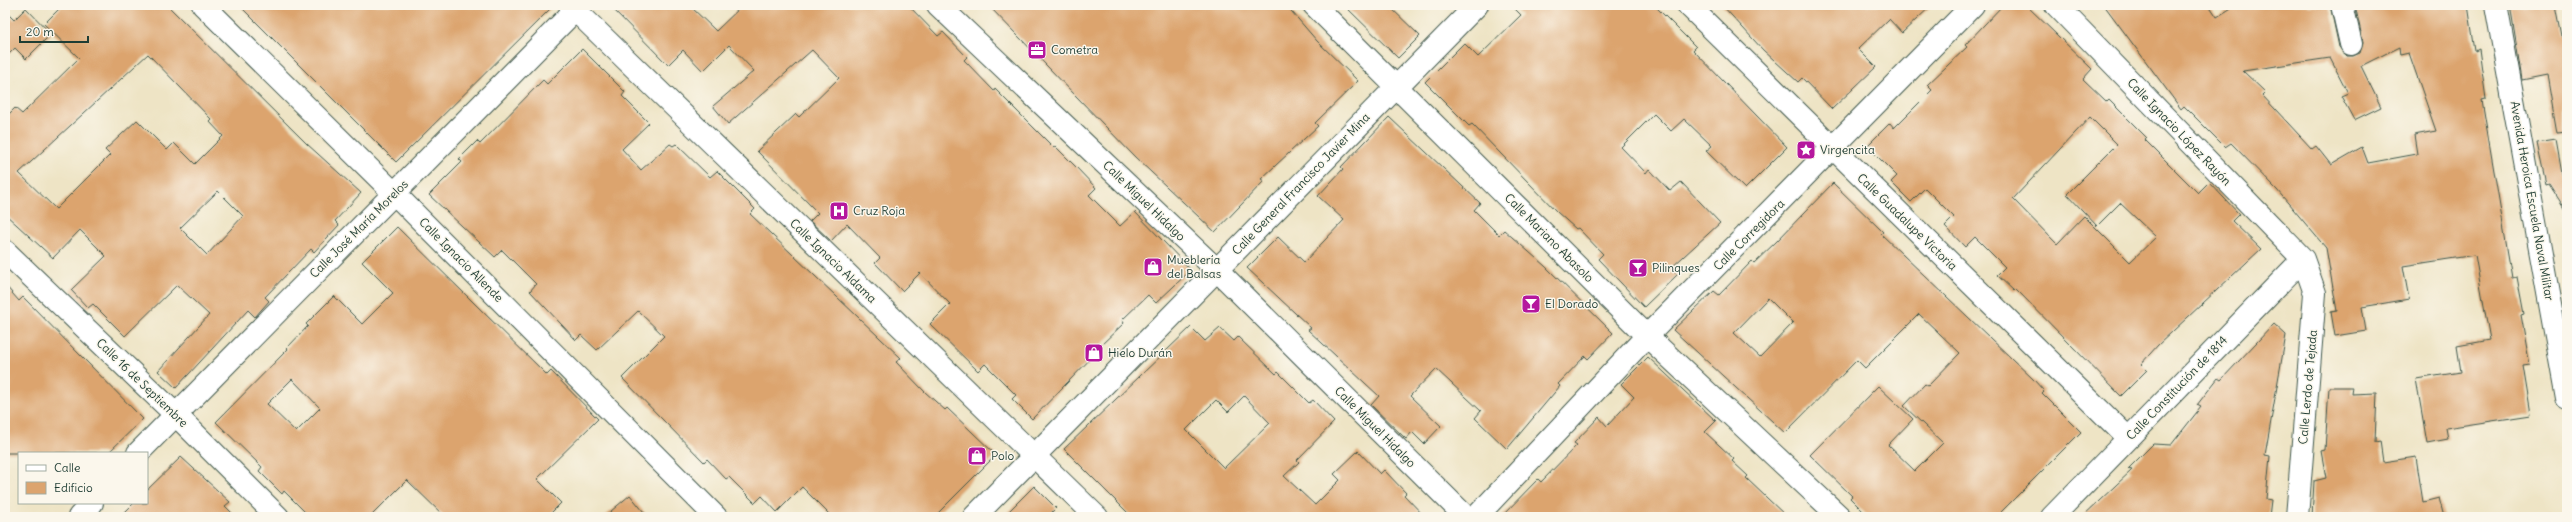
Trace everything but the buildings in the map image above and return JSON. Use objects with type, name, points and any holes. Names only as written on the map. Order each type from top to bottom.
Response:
[{"type":"street","name":"Calle Ignacio Allende","points":[[203,5],[394,193],[716,517]]},
{"type":"street","name":"Calle Miguel Hidalgo","points":[[938,5],[1217,270],[1466,517]]},
{"type":"street","name":"Calle Mariano Abasolo","points":[[1314,5],[1397,85],[1648,336],[1840,517]]},
{"type":"street","name":"Calle General Francisco Javier Mina","points":[[974,517],[1477,5]]},
{"type":"street","name":"Calle Guadalupe Victoria","points":[[1688,5],[1833,150],[2128,438]]},
{"type":"street","name":"Calle Corregidora","points":[[1476,517],[1648,336],[1833,150],[1973,5]]},
{"type":"street","name":"Calle Ignacio López Rayón","points":[[2056,5],[2303,259]]},
{"type":"street","points":[[2342,5],[2351,44]]},
{"type":"street","name":"Avenida Heroica Escuela Naval Militar","points":[[2496,5],[2562,334],[2567,398]]},
{"type":"street","name":"Calle José María Morelos","points":[[139,452],[575,7]]},
{"type":"street","name":"Calle Ignacio Aldama","points":[[575,7],[1097,517]]},
{"type":"street","name":"Calle 16 de Septiembre","points":[[5,252],[175,414],[278,517]]},
{"type":"street","name":"Calle Constitución de 1814","points":[[2052,517],[2303,259]]},
{"type":"street","name":"Calle Lerdo de Tejada","points":[[2297,517],[2316,293],[2303,259]]},
{"type":"street","points":[[79,517],[91,504]]},
{"type":"place","name":"Cometra","points":[[1037,50]]},
{"type":"place","name":"Virgencita","points":[[1806,150]]},
{"type":"place","name":"Cruz Roja","points":[[839,211]]},
{"type":"place","name":"Mueblería del Balsas","points":[[1153,267]]},
{"type":"place","name":"Pilinques","points":[[1638,268]]},
{"type":"place","name":"El Dorado","points":[[1531,304]]},
{"type":"place","name":"Hielo Durán","points":[[1094,353]]},
{"type":"place","name":"Polo","points":[[977,456]]}]
